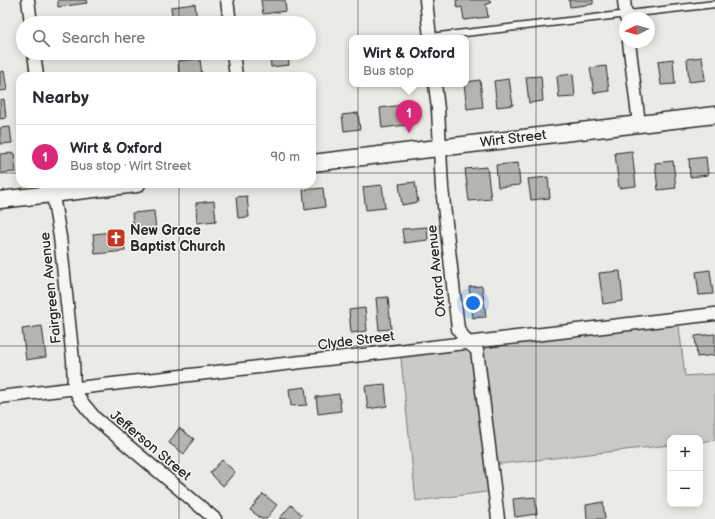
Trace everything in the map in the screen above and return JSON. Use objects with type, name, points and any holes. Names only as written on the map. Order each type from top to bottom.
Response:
[{"type":"main road","name":"Wirt Street","points":[[316,162],[715,115]]},
{"type":"main road","points":[[0,200],[52,189],[69,188]]},
{"type":"street","points":[[28,0],[30,16]]},
{"type":"street","points":[[227,0],[229,16]]},
{"type":"street","points":[[426,0],[430,35]]},
{"type":"street","points":[[624,0],[626,12]]},
{"type":"street","points":[[630,48],[639,124]]},
{"type":"street","points":[[35,60],[36,72]]},
{"type":"street","points":[[234,60],[235,72]]},
{"type":"street","name":"Oxford Avenue","points":[[435,87],[442,188],[458,329],[467,342],[477,350],[498,519]]},
{"type":"street","name":"Fairgreen Avenue","points":[[52,189],[61,244],[73,360],[74,388]]},
{"type":"street","name":"Clyde Street","points":[[0,397],[715,314]]},
{"type":"street","name":"Jefferson Street","points":[[74,388],[81,401],[95,418],[215,519]]},
{"type":"lane","points":[[655,12],[715,4]]},
{"type":"lane","points":[[449,35],[619,17]]},
{"type":"shaded area","points":[[678,318],[685,376],[715,374],[715,440],[703,442],[703,435],[667,435],[667,445],[491,465],[494,491],[416,501],[400,350]]},
{"type":"building","points":[[58,0],[86,0],[87,3],[58,7]]},
{"type":"building","points":[[261,0],[285,0],[286,11],[263,14]]},
{"type":"building","points":[[456,0],[490,0],[491,3],[486,4],[488,17],[464,20],[462,7],[457,8]]},
{"type":"building","points":[[569,0],[593,0],[593,4],[570,7]]},
{"type":"building","points":[[195,4],[196,16],[172,16],[171,7]]},
{"type":"building","points":[[702,57],[705,80],[689,82],[687,59]]},
{"type":"building","points":[[673,59],[675,84],[661,85],[658,61]]},
{"type":"building","points":[[200,60],[202,72],[179,72],[178,61]]},
{"type":"building","points":[[270,60],[289,60],[289,65],[271,67]]},
{"type":"building","points":[[606,66],[609,91],[594,93],[590,68]]},
{"type":"building","points":[[4,71],[7,90],[0,91],[0,72]]},
{"type":"building","points":[[573,74],[575,97],[559,98],[557,76]]},
{"type":"building","points":[[541,76],[543,101],[529,103],[526,77]]},
{"type":"building","points":[[509,79],[513,105],[497,107],[494,81]]},
{"type":"building","points":[[480,80],[483,107],[467,109],[464,87],[469,87],[469,82]]},
{"type":"building","points":[[4,99],[6,118],[0,119],[0,100]]},
{"type":"building","points":[[403,105],[406,125],[382,128],[380,108]]},
{"type":"building","points":[[358,113],[360,129],[344,131],[342,115]]},
{"type":"building","points":[[10,127],[12,143],[0,144],[0,128]]},
{"type":"building","points":[[632,151],[636,186],[619,188],[615,153]]},
{"type":"building","points":[[14,153],[16,172],[0,173],[0,154]]},
{"type":"building","points":[[706,157],[708,175],[690,177],[689,159]]},
{"type":"building","points":[[673,161],[676,188],[658,190],[655,163]]},
{"type":"building","points":[[518,163],[520,185],[498,187],[496,165]]},
{"type":"building","points":[[487,167],[491,199],[469,201],[465,169]]},
{"type":"building","points":[[548,177],[550,198],[531,200],[528,179]]},
{"type":"building","points":[[415,182],[418,202],[402,205],[399,184]]},
{"type":"building","points":[[382,185],[385,208],[366,210],[363,187]]},
{"type":"building","points":[[323,188],[325,207],[305,210],[303,190]]},
{"type":"building","points":[[247,196],[249,217],[238,218],[236,197]]},
{"type":"building","points":[[214,201],[216,221],[197,223],[196,203]]},
{"type":"building","points":[[154,211],[156,231],[134,233],[132,213]]},
{"type":"building","points":[[427,227],[428,240],[404,243],[402,229]]},
{"type":"building","points":[[123,231],[125,251],[95,254],[93,234]]},
{"type":"building","points":[[710,270],[713,294],[699,295],[696,272]]},
{"type":"building","points":[[620,271],[623,301],[603,304],[599,273]]},
{"type":"building","points":[[482,286],[486,317],[473,318],[469,287]]},
{"type":"building","points":[[388,297],[391,329],[379,330],[376,298]]},
{"type":"building","points":[[365,308],[367,331],[351,333],[349,310]]},
{"type":"building","points":[[42,326],[46,357],[26,360],[22,329]]},
{"type":"building","points":[[715,334],[715,355],[697,357],[695,336]]},
{"type":"building","points":[[385,384],[387,406],[368,409],[365,386]]},
{"type":"building","points":[[305,387],[307,405],[291,406],[289,389]]},
{"type":"building","points":[[339,394],[341,411],[318,414],[316,397]]},
{"type":"building","points":[[179,428],[194,439],[184,454],[169,443]]},
{"type":"building","points":[[222,460],[235,472],[223,486],[210,473]]},
{"type":"building","points":[[263,494],[277,505],[266,519],[262,519],[250,510]]},
{"type":"building","points":[[535,497],[537,514],[515,517],[513,499]]},
{"type":"building","points":[[603,502],[605,519],[587,519],[586,505]]},
{"type":"building","points":[[291,505],[302,515],[298,519],[279,519]]},
{"type":"place","name":"Wirt & Oxford","points":[[409,133]]},
{"type":"place","name":"New Grace Baptist Church","points":[[116,238]]}]
